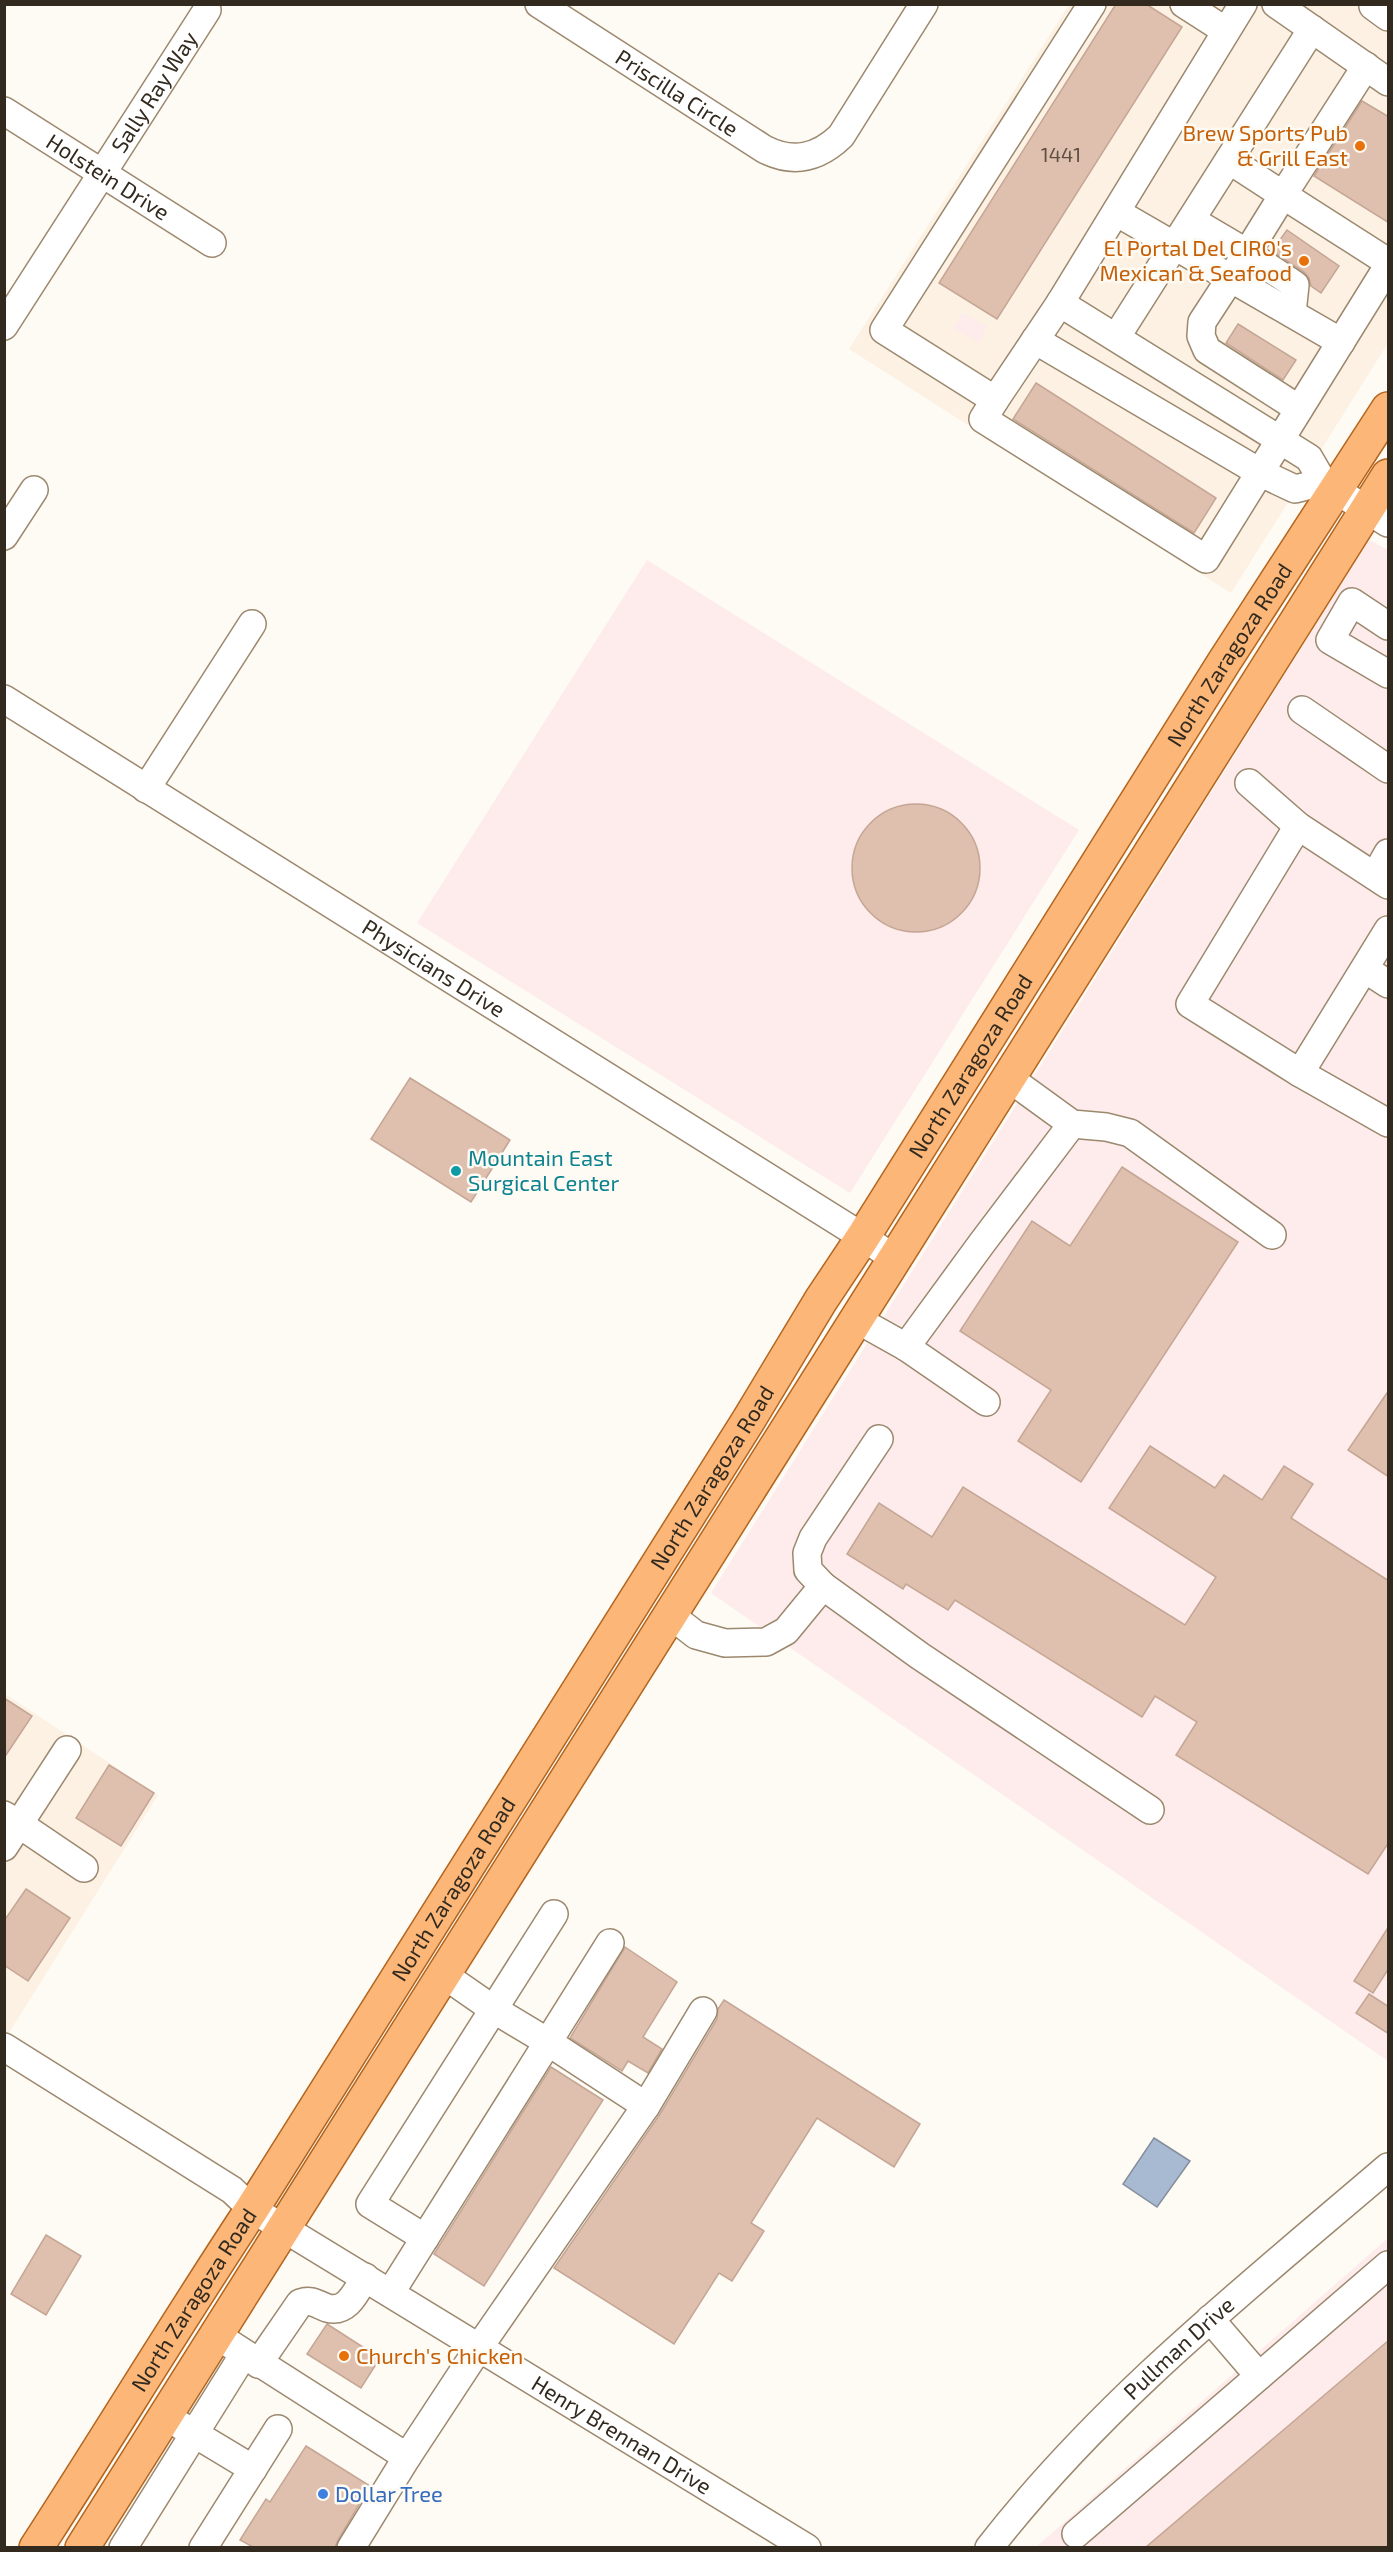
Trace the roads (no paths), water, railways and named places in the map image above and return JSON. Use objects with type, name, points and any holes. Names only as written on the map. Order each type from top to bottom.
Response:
[{"type":"main road","name":"North Zaragoza Road","points":[[36,2547],[112,2431],[182,2315],[252,2209],[748,1421],[821,1300],[1040,956],[1224,662],[1330,486],[1389,410]]},
{"type":"main road","name":"North Zaragoza Road","points":[[82,2547],[856,1319],[1010,1079],[1378,517],[1389,476]]},
{"type":"main road","points":[[1010,1079],[1000,1059],[1009,1037],[1041,985],[1040,956]]},
{"type":"main road","points":[[561,1787],[558,1762],[571,1727],[568,1705]]},
{"type":"main road","points":[[56,2547],[108,2465],[112,2431]]},
{"type":"street","name":"Priscilla Circle","points":[[539,4],[764,149],[777,156],[807,158],[828,148],[841,136],[924,4]]},
{"type":"street","points":[[995,400],[884,330],[1092,4]]},
{"type":"street","points":[[1184,4],[1226,31]]},
{"type":"street","points":[[1228,160],[1389,264],[1206,559],[983,419],[1060,303],[1243,4]]},
{"type":"street","points":[[1276,4],[1310,19],[1366,66],[1389,82]]},
{"type":"street","points":[[1374,4],[1373,6],[1389,16]]},
{"type":"street","name":"Sally Ray Way","points":[[4,326],[207,10]]},
{"type":"street","points":[[1117,336],[1228,160],[1310,19]]},
{"type":"street","points":[[1299,409],[1207,350],[1201,336],[1202,322],[1232,279],[1366,66]]},
{"type":"street","name":"Holstein Drive","points":[[4,111],[212,243]]},
{"type":"street","points":[[1116,212],[1341,342]]},
{"type":"street","points":[[1191,220],[1295,285],[1292,313]]},
{"type":"street","points":[[1060,303],[1117,336],[1309,458],[1330,486],[1378,517]]},
{"type":"street","points":[[1035,340],[1261,473],[1295,489],[1330,486]]},
{"type":"street","points":[[1240,414],[1258,383]]},
{"type":"street","points":[[4,536],[34,490]]},
{"type":"street","points":[[1389,626],[1352,603],[1330,640],[1389,674]]},
{"type":"street","points":[[146,789],[252,624]]},
{"type":"street","name":"Physicians Drive","points":[[4,699],[895,1259]]},
{"type":"street","points":[[1302,710],[1389,769]]},
{"type":"street","points":[[1250,783],[1298,826],[1382,880],[1389,853]]},
{"type":"street","points":[[1298,826],[1190,1004],[1300,1073],[1389,1123]]},
{"type":"street","points":[[1300,1073],[1389,930]]},
{"type":"street","points":[[1365,969],[1389,984]]},
{"type":"street","points":[[1010,1079],[1072,1124],[1106,1127],[1130,1134],[1272,1235]]},
{"type":"street","points":[[906,1347],[1072,1124]]},
{"type":"street","points":[[856,1319],[906,1347],[986,1402]]},
{"type":"street","points":[[879,1439],[813,1538],[807,1554],[808,1570],[823,1586],[920,1656],[1150,1810]]},
{"type":"street","points":[[669,1614],[696,1635],[725,1643],[766,1642],[786,1631],[823,1586]]},
{"type":"street","points":[[67,1750],[9,1829],[84,1868]]},
{"type":"street","points":[[425,2238],[370,2204],[554,1914]]},
{"type":"street","points":[[391,2292],[610,1943]]},
{"type":"street","points":[[444,1975],[493,2009],[646,2106]]},
{"type":"street","points":[[351,2547],[480,2346],[646,2106],[703,2012]]},
{"type":"street","name":"Henry Brennan Drive","points":[[4,2047],[232,2190],[252,2209],[807,2547]]},
{"type":"street","name":"Pullman Drive","points":[[989,2547],[1051,2472],[1147,2376],[1210,2319],[1389,2167]]},
{"type":"street","points":[[1076,2534],[1389,2265]]},
{"type":"street","points":[[123,2547],[195,2434],[251,2359],[300,2302],[317,2302],[328,2308],[345,2307],[366,2277]]},
{"type":"street","points":[[1210,2319],[1259,2376]]},
{"type":"street","points":[[216,2335],[407,2457]]},
{"type":"street","points":[[165,2416],[253,2469]]},
{"type":"street","points":[[203,2547],[278,2429]]},
{"type":"water","points":[[1154,2138],[1190,2161],[1157,2207],[1123,2184]]},
{"type":"place","name":"Brew Sports Pub & Grill East","points":[[1360,146]]},
{"type":"place","name":"El Portal Del CIRO's Mexican & Seafood","points":[[1304,261]]},
{"type":"place","name":"Mountain East Surgical Center","points":[[456,1171]]},
{"type":"place","name":"Church's Chicken","points":[[344,2356]]},
{"type":"place","name":"Dollar Tree","points":[[323,2494]]}]
